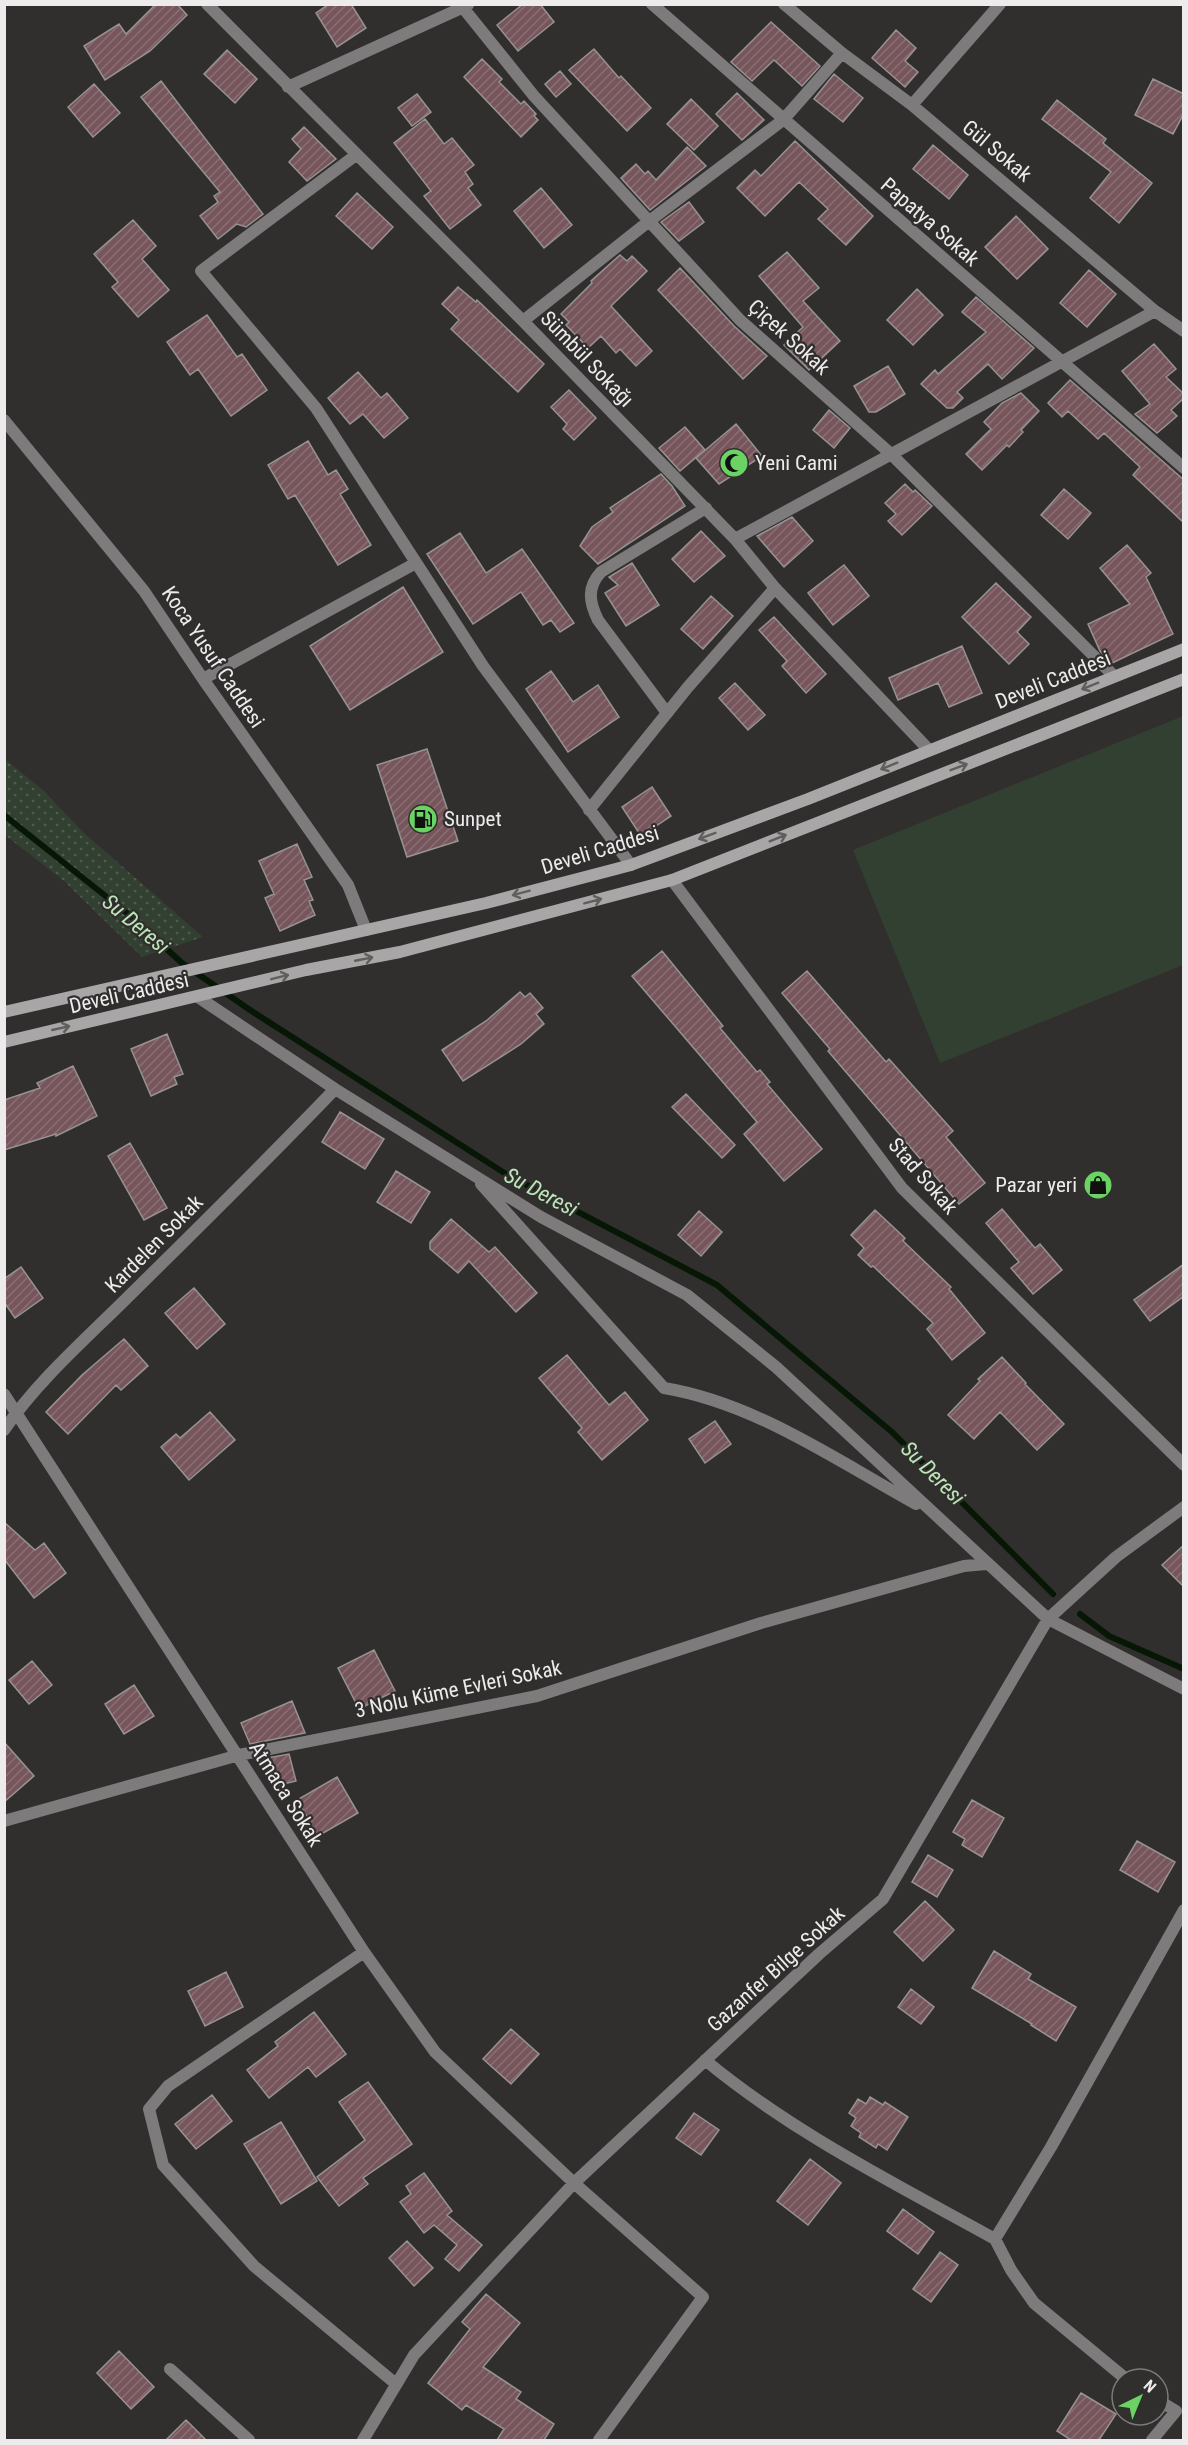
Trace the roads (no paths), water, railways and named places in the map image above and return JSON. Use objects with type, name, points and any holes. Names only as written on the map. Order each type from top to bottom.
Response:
[{"type":"main road","name":"Develi Caddesi","points":[[4,1012],[486,903],[631,865],[808,799],[1184,649]]},
{"type":"main road","name":"Develi Caddesi","points":[[4,1042],[253,983],[400,952],[672,880],[1184,679]]},
{"type":"street","name":"Sümbül Sokağı","points":[[207,4],[524,321],[706,508],[775,588],[928,750]]},
{"type":"street","name":"Papatya Sokak","points":[[652,4],[1184,468]]},
{"type":"street","name":"Gül Sokak","points":[[783,4],[842,53],[912,105],[1155,311],[1184,331]]},
{"type":"street","points":[[912,105],[1000,4]]},
{"type":"street","points":[[288,87],[464,6]]},
{"type":"street","name":"Çiçek Sokak","points":[[464,6],[534,96],[740,320],[891,454],[1114,676]]},
{"type":"street","points":[[524,321],[648,222],[783,120],[842,53]]},
{"type":"street","points":[[356,155],[201,271],[316,408],[483,666],[631,865]]},
{"type":"street","points":[[735,539],[1155,311]]},
{"type":"street","name":"Koca Yusuf Caddesi","points":[[4,420],[144,591],[348,885],[366,930]]},
{"type":"street","points":[[667,713],[598,620],[592,607],[590,592],[592,584],[601,572],[706,508]]},
{"type":"street","points":[[203,679],[416,563]]},
{"type":"street","points":[[589,810],[667,713],[775,588]]},
{"type":"street","name":"Stad Sokak","points":[[672,880],[902,1188],[1184,1465]]},
{"type":"street","points":[[198,997],[335,1089],[541,1217],[687,1294],[776,1367],[1048,1619],[1184,1689]]},
{"type":"street","name":"Kardelen Sokak","points":[[4,1430],[16,1413],[69,1356],[267,1160],[335,1089]]},
{"type":"street","points":[[472,1175],[664,1388],[684,1391],[750,1412],[933,1514]]},
{"type":"street","name":"Atmaca Sokak","points":[[4,1394],[364,1952],[435,2052],[574,2183],[704,2297],[599,2440]]},
{"type":"street","name":"Gazanfer Bilge Sokak","points":[[363,2440],[414,2355],[574,2183],[819,1954],[883,1899],[1048,1619],[1116,1557],[1184,1507]]},
{"type":"street","name":"3 Nolu Küme Evleri Sokak","points":[[4,1821],[239,1755],[537,1696],[761,1623],[964,1566],[986,1564]]},
{"type":"street","points":[[995,2240],[1052,2147],[1184,1910]]},
{"type":"street","points":[[364,1952],[168,2086],[149,2109],[163,2165],[170,2174],[254,2266],[396,2384]]},
{"type":"street","points":[[705,2060],[744,2092],[801,2130],[995,2240],[1011,2270],[1034,2303],[1111,2367]]},
{"type":"street","points":[[170,2369],[249,2440]]},
{"type":"street","points":[[1170,2407],[1176,2410],[1170,2418]]},
{"type":"street","points":[[1152,2440],[1162,2427]]},
{"type":"waterway","name":"Su Deresi","points":[[4,815],[128,914],[182,963],[250,1010],[506,1174],[717,1285],[892,1432],[1053,1594]]},
{"type":"waterway","name":"Su Deresi","points":[[1080,1614],[1109,1636],[1184,1669]]},
{"type":"place","name":"Yeni Cami","points":[[734,463]]},
{"type":"place","name":"Sunpet","points":[[423,819]]},
{"type":"place","name":"Pazar yeri","points":[[1098,1185]]}]
